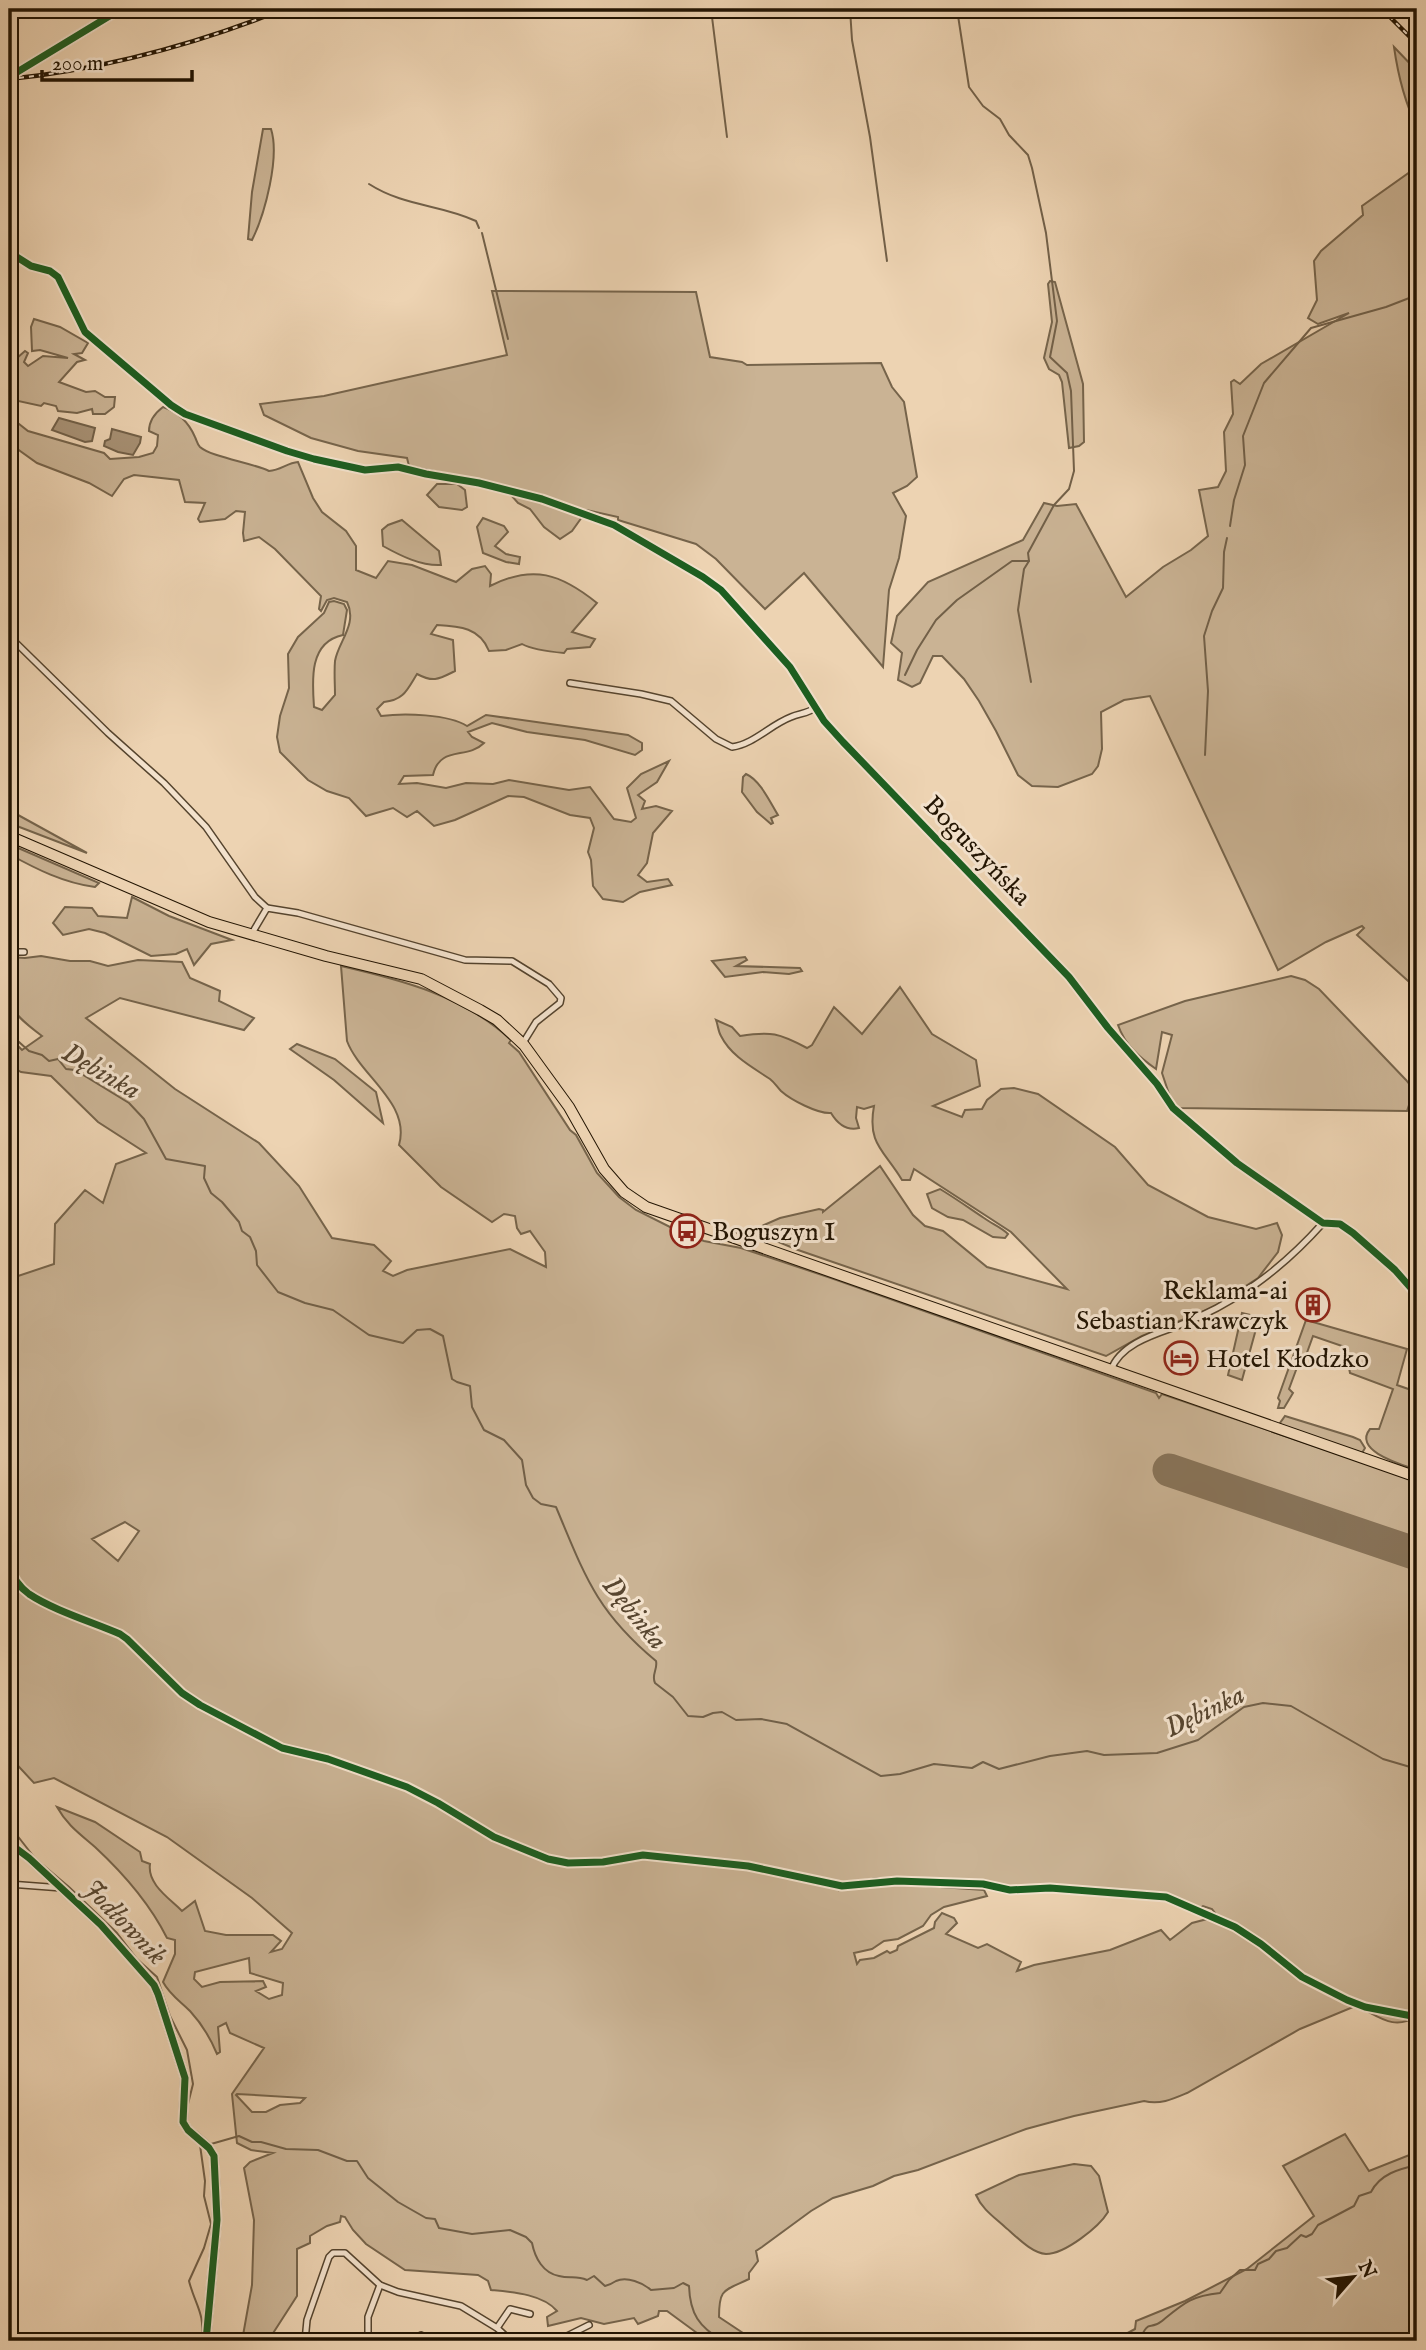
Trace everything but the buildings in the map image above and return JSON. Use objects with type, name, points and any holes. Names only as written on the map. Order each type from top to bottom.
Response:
[{"type":"highway","points":[[9,836],[177,910],[251,935],[421,979],[498,1020],[523,1042],[569,1107],[604,1169],[624,1192],[638,1202],[699,1227],[1417,1477]]},
{"type":"street","points":[[9,77],[121,9]]},
{"type":"street","name":"Boguszyńska","points":[[9,252],[58,277],[85,332],[185,414],[314,459],[365,470],[398,467],[527,494],[587,514],[631,533],[721,590],[790,667],[824,721],[1069,977],[1106,1026],[1184,1118],[1237,1163],[1323,1223],[1340,1224],[1353,1233],[1395,1270],[1417,1295]]},
{"type":"street","points":[[9,636],[108,733],[164,783],[206,827],[255,897],[267,908],[298,913],[465,960],[504,960],[523,967],[556,990],[561,1000],[557,1007],[536,1022],[523,1042]]},
{"type":"street","points":[[570,683],[671,701],[702,728],[726,746],[732,747],[744,744],[786,719],[809,713],[816,708]]},
{"type":"street","points":[[251,935],[267,908]]},
{"type":"street","points":[[9,952],[24,952]]},
{"type":"street","points":[[1111,1370],[1118,1358],[1135,1344],[1232,1302],[1279,1266],[1323,1223]]},
{"type":"street","points":[[9,1843],[62,1888],[116,1940],[154,1985],[185,2078],[183,2122],[214,2156],[217,2220],[206,2341]]},
{"type":"street","points":[[9,1884],[62,1888]]},
{"type":"street","points":[[290,2341],[304,2340],[307,2320],[333,2253],[345,2253],[380,2285],[398,2292],[461,2306],[497,2328],[512,2341]]},
{"type":"street","points":[[368,2341],[368,2317],[380,2285]]},
{"type":"street","points":[[497,2328],[510,2309],[530,2314]]},
{"type":"street","points":[[557,2341],[589,2325]]},
{"type":"shaded area","points":[[1394,47],[1417,71],[1417,127],[1402,88]]},
{"type":"shaded area","points":[[263,129],[271,129],[274,154],[266,201],[252,240],[248,239],[252,192]]},
{"type":"shaded area","points":[[1417,167],[1417,989],[1357,935],[1364,928],[1362,926],[1326,942],[1278,970],[1150,696],[1124,700],[1101,712],[1102,749],[1098,766],[1092,774],[1058,787],[1032,786],[1018,775],[979,701],[964,679],[942,656],[933,656],[920,683],[912,687],[898,680],[902,653],[891,643],[897,616],[928,582],[1023,540],[1044,503],[1057,506],[1076,504],[1126,597],[1208,536],[1199,490],[1218,487],[1226,471],[1224,432],[1233,414],[1231,382],[1234,380],[1240,384],[1261,364],[1349,313],[1318,324],[1308,318],[1317,300],[1314,261],[1321,251],[1363,215],[1362,206]]},
{"type":"shaded area","points":[[1050,281],[1055,282],[1083,384],[1084,442],[1069,448],[1062,382],[1059,375],[1049,369],[1044,358],[1052,322],[1048,284]]},
{"type":"shaded area","points":[[492,291],[696,292],[710,357],[747,365],[881,363],[892,387],[904,402],[917,477],[893,493],[906,516],[899,558],[889,590],[883,667],[804,573],[765,609],[716,559],[696,544],[618,520],[618,517],[587,510],[572,531],[560,539],[544,527],[530,509],[518,503],[502,485],[409,466],[407,458],[358,451],[311,438],[264,415],[260,404],[324,396],[507,355]]},
{"type":"shaded area","points":[[34,319],[60,327],[88,343],[82,353],[74,354],[85,360],[77,362],[59,382],[86,392],[95,391],[105,397],[115,397],[114,407],[105,414],[93,414],[92,409],[77,413],[58,411],[56,406],[44,403],[41,406],[9,399],[9,365],[25,351],[28,353],[24,362],[28,366],[43,356],[68,358],[40,350],[32,351],[31,327]]},
{"type":"shaded area","points":[[163,407],[186,423],[199,446],[205,451],[269,471],[298,462],[322,512],[346,531],[356,546],[356,570],[376,578],[388,561],[412,565],[456,582],[472,569],[485,566],[491,574],[490,586],[520,575],[546,575],[571,585],[597,603],[572,632],[595,639],[590,647],[567,649],[564,653],[522,644],[506,650],[489,651],[475,633],[454,626],[437,625],[431,634],[453,640],[455,671],[436,679],[417,674],[401,696],[384,702],[377,709],[381,716],[426,715],[467,726],[486,715],[628,735],[642,743],[642,750],[635,755],[585,740],[527,732],[492,723],[468,732],[484,743],[477,748],[448,756],[437,766],[433,775],[404,776],[399,784],[417,783],[446,788],[466,783],[493,784],[509,780],[569,790],[590,787],[614,819],[631,822],[636,818],[627,788],[641,774],[669,761],[657,782],[638,795],[645,801],[642,809],[656,806],[672,811],[653,833],[647,863],[638,875],[647,882],[668,879],[672,885],[640,892],[623,902],[603,899],[593,886],[588,852],[594,828],[590,818],[570,815],[524,797],[508,796],[455,820],[434,826],[417,811],[407,817],[393,808],[366,816],[349,798],[327,791],[308,780],[280,752],[277,737],[289,688],[288,654],[298,637],[324,613],[329,602],[344,604],[347,610],[343,635],[324,645],[315,664],[314,707],[322,710],[335,695],[335,661],[350,618],[347,602],[334,598],[327,600],[321,611],[321,596],[275,549],[259,537],[244,541],[245,512],[236,511],[225,519],[200,522],[198,519],[205,503],[185,502],[179,480],[134,475],[124,479],[112,496],[89,483],[37,463],[9,443],[9,416],[28,431],[104,453],[110,459],[139,457],[153,453],[157,446],[158,435],[149,431],[149,427]]},
{"type":"shaded area","points":[[59,418],[95,428],[92,441],[85,442],[52,430]]},
{"type":"shaded area","points":[[112,429],[141,437],[133,455],[104,446],[105,441],[110,439]]},
{"type":"shaded area","points":[[437,484],[457,484],[465,490],[467,507],[462,510],[439,507],[427,495]]},
{"type":"shaded area","points":[[483,518],[504,526],[508,532],[495,546],[506,554],[520,557],[519,564],[483,553],[477,527]]},
{"type":"shaded area","points":[[402,520],[439,551],[441,565],[419,562],[383,546],[382,530]]},
{"type":"shaded area","points":[[746,774],[760,786],[778,815],[771,818],[773,823],[757,812],[742,792],[743,777]]},
{"type":"shaded area","points":[[9,810],[87,853],[9,823]]},
{"type":"shaded area","points":[[9,844],[99,883],[95,887],[50,875],[9,854]]},
{"type":"shaded area","points":[[132,897],[169,916],[232,940],[211,944],[194,965],[187,949],[176,954],[151,956],[105,933],[89,929],[63,935],[53,923],[65,907],[92,908],[98,916],[127,918]]},
{"type":"shaded area","points":[[41,956],[90,961],[108,966],[138,960],[182,962],[190,978],[220,991],[219,1001],[254,1018],[244,1030],[120,998],[86,1018],[175,1089],[259,1143],[299,1186],[332,1238],[374,1245],[391,1261],[383,1271],[393,1276],[407,1270],[510,1249],[546,1267],[545,1252],[530,1231],[521,1234],[515,1216],[504,1214],[492,1222],[441,1187],[399,1145],[401,1130],[398,1116],[382,1090],[353,1054],[347,1041],[341,966],[387,977],[431,992],[453,1001],[493,1025],[511,1040],[509,1043],[519,1052],[570,1130],[576,1135],[597,1173],[619,1197],[636,1210],[678,1231],[704,1241],[741,1248],[831,1278],[1156,1393],[1159,1398],[1162,1394],[1417,1481],[1417,2016],[1394,2022],[1353,2007],[1300,2029],[1177,2097],[1161,2102],[1144,2101],[1026,2129],[918,2170],[833,2198],[756,2251],[758,2261],[749,2273],[749,2279],[722,2295],[719,2317],[755,2341],[688,2341],[697,2333],[667,2311],[659,2311],[658,2316],[638,2324],[634,2318],[604,2324],[581,2318],[548,2326],[547,2317],[557,2311],[544,2301],[527,2295],[491,2290],[488,2281],[478,2275],[405,2270],[366,2244],[345,2217],[341,2216],[340,2222],[310,2236],[310,2243],[297,2249],[297,2296],[268,2341],[242,2341],[252,2285],[254,2220],[244,2168],[250,2162],[273,2153],[251,2150],[237,2143],[232,2094],[264,2048],[230,2033],[226,2023],[218,2027],[220,2052],[217,2054],[198,2021],[163,1982],[175,1954],[175,1940],[167,1938],[153,1913],[126,1878],[69,1824],[57,1807],[95,1822],[140,1852],[142,1861],[150,1864],[155,1884],[165,1896],[182,1911],[195,1901],[205,1931],[226,1935],[273,1935],[281,1941],[271,1952],[282,1949],[292,1933],[252,1898],[167,1837],[54,1778],[34,1783],[9,1756],[9,1279],[54,1264],[55,1224],[85,1190],[103,1203],[116,1164],[146,1153],[98,1122],[51,1076],[21,1072],[9,1065],[9,1037],[22,1050],[42,1036],[20,1018],[9,995],[9,957]],"holes":[[[125,1522],[139,1531],[118,1561],[92,1539]],[[877,1878],[945,1880],[989,1889],[1050,1888],[1145,1895],[1166,1897],[1197,1910],[1203,1906],[1215,1913],[1211,1918],[1192,1923],[1170,1940],[1161,1930],[1110,1950],[1034,1965],[1017,1971],[1021,1962],[987,1944],[978,1948],[946,1934],[957,1923],[954,1918],[942,1913],[934,1928],[898,1946],[897,1950],[860,1960],[857,1964],[854,1953],[872,1949],[884,1941],[898,1939],[923,1926],[931,1915],[944,1907],[987,1896],[984,1890],[882,1883],[840,1890],[844,1884]],[[249,1958],[250,1973],[283,1983],[282,1995],[269,1999],[256,1991],[266,1987],[263,1981],[220,1982],[202,1987],[194,1979],[195,1972]],[[237,2094],[305,2098],[300,2103],[280,2105],[266,2112],[252,2112]]]},
{"type":"shaded area","points":[[745,957],[747,960],[736,966],[800,968],[802,971],[725,977],[712,961]]},
{"type":"shaded area","points":[[1291,976],[1305,980],[1319,989],[1406,1080],[1414,1090],[1407,1111],[1179,1108],[1171,1100],[1162,1073],[1172,1035],[1162,1032],[1156,1069],[1133,1050],[1118,1025],[1185,1001]]},
{"type":"shaded area","points":[[900,987],[932,1034],[976,1060],[980,1086],[933,1106],[962,1117],[965,1110],[982,1109],[987,1100],[1001,1089],[1014,1088],[1038,1094],[1115,1147],[1148,1185],[1208,1217],[1256,1229],[1277,1223],[1282,1235],[1278,1252],[1258,1278],[1212,1308],[1142,1336],[1106,1356],[798,1250],[759,1234],[752,1237],[746,1233],[780,1218],[819,1209],[823,1212],[880,1166],[913,1215],[925,1226],[943,1231],[987,1267],[1067,1289],[1011,1232],[914,1169],[910,1180],[902,1180],[875,1138],[872,1119],[874,1106],[864,1109],[857,1107],[859,1128],[854,1129],[842,1125],[831,1113],[812,1109],[785,1095],[770,1079],[730,1049],[720,1034],[716,1020],[732,1027],[740,1036],[775,1035],[807,1048],[812,1045],[834,1007],[862,1034]]},
{"type":"shaded area","points":[[297,1044],[335,1059],[376,1092],[383,1123],[334,1080],[290,1049]]},
{"type":"shaded area","points":[[940,1189],[1008,1234],[1005,1238],[993,1237],[963,1220],[948,1217],[932,1208],[927,1194]]},
{"type":"shaded area","points":[[1242,1313],[1251,1315],[1256,1329],[1242,1380],[1228,1375]]},
{"type":"shaded area","points":[[1306,1320],[1407,1349],[1397,1385],[1417,1392],[1417,1470],[1391,1461],[1368,1444],[1366,1437],[1370,1429],[1379,1429],[1393,1389],[1350,1373],[1345,1347],[1313,1336],[1304,1361],[1299,1362],[1289,1389],[1293,1393],[1284,1408],[1278,1408],[1278,1398]]},
{"type":"shaded area","points":[[1285,1416],[1353,1437],[1360,1440],[1365,1448],[1362,1453],[1281,1426]]},
{"type":"shaded area","points":[[1345,2134],[1369,2171],[1417,2152],[1417,2341],[1113,2341],[1135,2329],[1136,2321],[1185,2301],[1247,2269],[1314,2216],[1283,2166]]},
{"type":"shaded area","points":[[1074,2164],[1091,2166],[1099,2176],[1108,2212],[1081,2239],[1054,2253],[1040,2253],[1024,2244],[989,2212],[976,2195],[1019,2175]]},
{"type":"waterway","points":[[711,9],[727,137]]},
{"type":"waterway","points":[[850,9],[852,40],[870,137],[887,261]]},
{"type":"waterway","points":[[957,9],[969,87],[983,106],[1000,119],[1009,135],[1028,155],[1032,168],[1046,233],[1057,321],[1050,357],[1067,373],[1071,391],[1074,471],[1069,489],[1054,505],[1028,553],[1029,561],[1024,569],[1018,610],[1031,682]]},
{"type":"waterway","points":[[369,184],[396,197],[463,215],[476,221],[479,228]]},
{"type":"waterway","points":[[482,233],[508,339]]},
{"type":"waterway","points":[[1230,526],[1234,500],[1245,465],[1243,436],[1264,383],[1311,328],[1386,307],[1417,295]]},
{"type":"waterway","points":[[1205,755],[1208,691],[1204,636],[1223,588],[1227,538]]},
{"type":"waterway","points":[[905,675],[936,620],[957,600],[1012,561],[1029,561]]},
{"type":"waterway","name":"Dębinka","points":[[9,1033],[29,1051],[42,1055],[49,1061],[58,1059],[66,1069],[75,1070],[129,1103],[144,1119],[166,1159],[205,1166],[204,1178],[211,1193],[222,1202],[239,1222],[242,1231],[250,1237],[256,1251],[257,1265],[278,1292],[333,1310],[369,1335],[403,1343],[417,1330],[430,1329],[443,1336],[452,1379],[470,1386],[472,1407],[484,1430],[504,1440],[522,1460],[526,1485],[533,1498],[541,1504],[556,1507],[594,1591],[619,1626],[656,1661],[655,1683],[673,1697],[688,1716],[703,1717],[722,1712],[736,1720],[761,1719],[787,1724],[881,1776],[900,1774],[934,1764],[972,1768],[983,1762],[999,1769],[1050,1756],[1087,1751],[1104,1755],[1157,1753],[1198,1740],[1244,1707],[1263,1703],[1291,1706],[1383,1759],[1417,1769]]},
{"type":"waterway","name":"Jodłownik","points":[[9,1825],[34,1857]]},
{"type":"waterway","name":"Jodłownik","points":[[43,1865],[117,1933],[137,1959],[157,1977],[170,2016],[187,2050],[193,2084],[188,2104]]},
{"type":"waterway","points":[[196,2131],[211,2144],[239,2136],[252,2142],[286,2149],[318,2150],[347,2161],[357,2161],[368,2178],[398,2202],[426,2218],[435,2219],[439,2228],[472,2234],[510,2230],[526,2237],[532,2243],[541,2264],[553,2274],[587,2280],[594,2276],[605,2286],[620,2280],[630,2280],[651,2290],[674,2288],[683,2283],[689,2286],[691,2304],[697,2319],[723,2341]]},
{"type":"waterway","name":"Jodłownik","points":[[200,2145],[205,2181],[204,2196],[211,2224],[204,2248],[189,2281],[201,2316],[201,2341]]},
{"type":"waterway","points":[[1139,2341],[1147,2327],[1157,2324],[1195,2298],[1220,2293],[1240,2270],[1255,2270],[1258,2264],[1269,2259],[1276,2251],[1287,2248],[1301,2235],[1306,2237],[1312,2234],[1318,2225],[1354,2206],[1359,2196],[1371,2192],[1385,2177],[1417,2165]]},
{"type":"runway","points":[[1169,1470],[1417,1554]]},
{"type":"railway","points":[[9,79],[80,69],[149,54],[217,34],[284,9]]},
{"type":"railway","points":[[1382,9],[1417,44]]},
{"type":"cycle path","points":[[9,77],[121,9]]},
{"type":"cycle path","points":[[9,252],[31,266],[50,271],[58,277],[85,332],[185,414],[314,459],[365,470],[398,467],[542,499],[614,525],[721,590],[790,667],[824,721],[1069,977],[1108,1028],[1157,1084],[1173,1108],[1237,1163],[1323,1223],[1340,1224],[1353,1233],[1395,1270],[1417,1295]]},
{"type":"cycle path","points":[[9,1568],[29,1594],[127,1639],[182,1693],[200,1705],[282,1748],[328,1759],[407,1787],[494,1837],[548,1859],[568,1863],[603,1862],[643,1855],[748,1866],[842,1886],[897,1881],[983,1884],[1010,1890],[1050,1888],[1166,1897],[1235,1927],[1302,1977],[1347,2000],[1365,2007],[1417,2017]]},
{"type":"cycle path","points":[[9,1843],[29,1858],[101,1925],[154,1985],[158,1994],[185,2078],[183,2122],[214,2156],[217,2220],[206,2341]]},
{"type":"place","name":"Boguszyn I","points":[[687,1231]]},
{"type":"place","name":"Reklama-ai Sebastian Krawczyk","points":[[1313,1305]]},
{"type":"place","name":"Hotel Kłodzko","points":[[1181,1358]]}]
